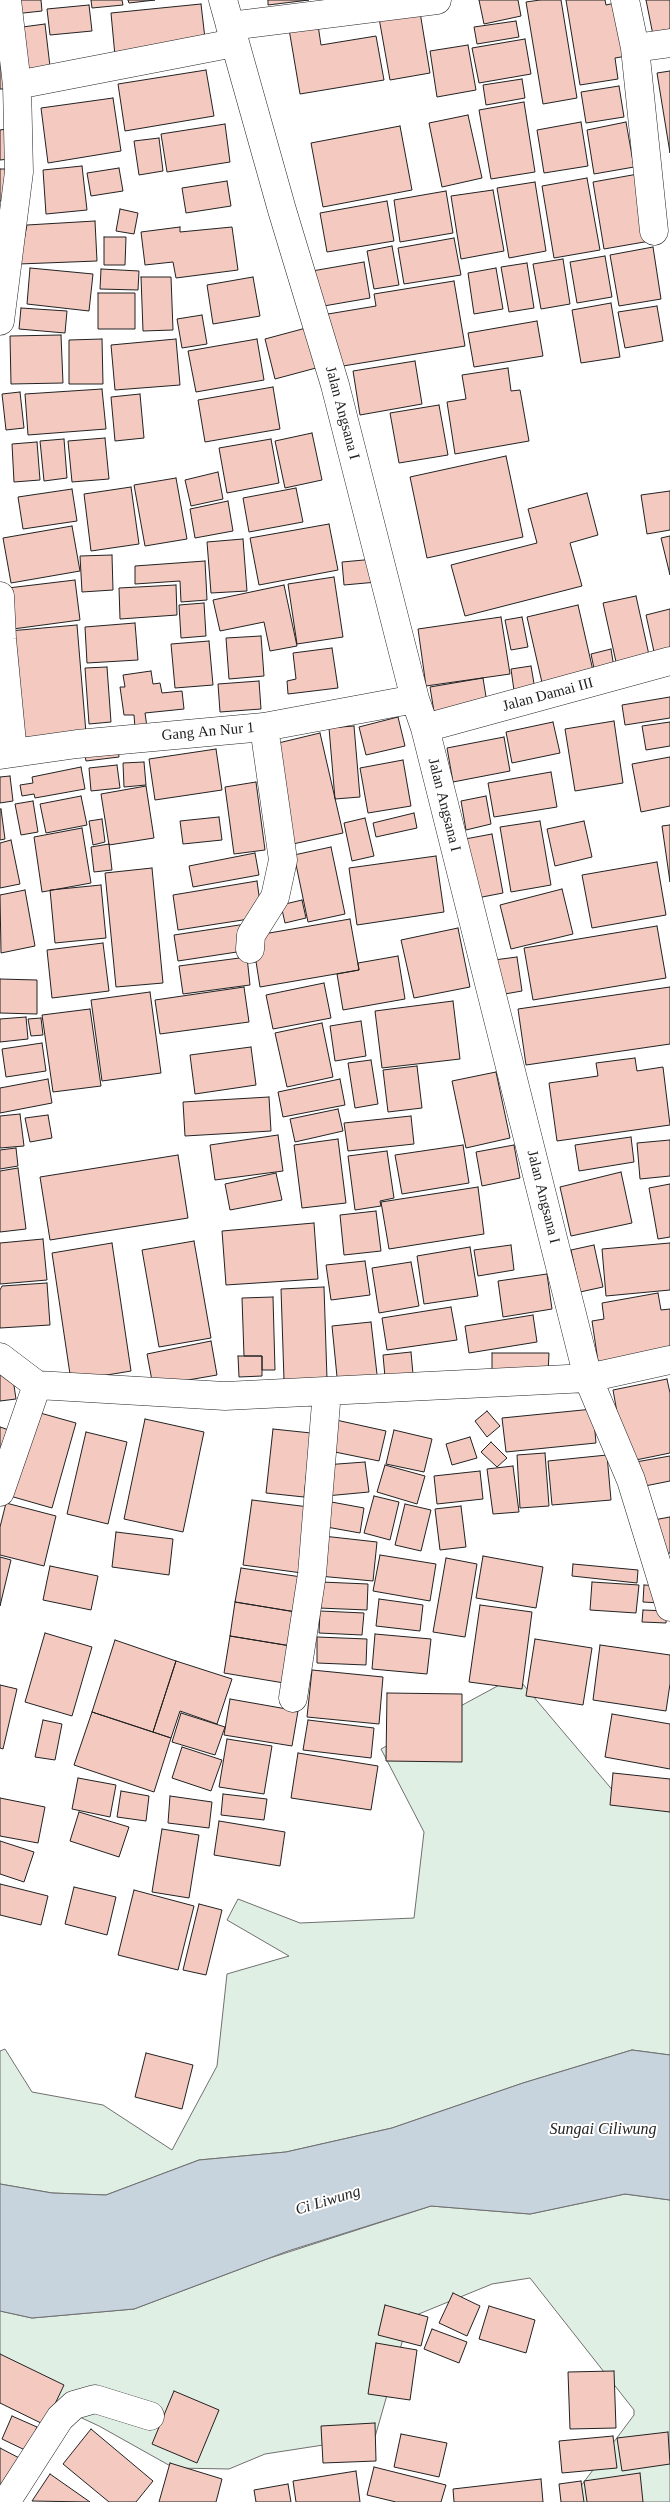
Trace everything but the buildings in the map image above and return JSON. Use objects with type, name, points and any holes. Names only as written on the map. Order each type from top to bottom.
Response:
[{"type":"street","points":[[0,321],[19,172],[17,85],[7,0]]},
{"type":"street","name":"Jalan Angsana I","points":[[223,0],[335,385],[415,698],[425,728],[588,1378],[631,1480],[670,1607]]},
{"type":"street","points":[[17,85],[232,35],[437,0]]},
{"type":"street","points":[[626,0],[635,48],[654,231]]},
{"type":"street","points":[[635,48],[670,43]]},
{"type":"street","points":[[0,596],[7,754]]},
{"type":"street","name":"Jalan Damai III","points":[[425,728],[670,661]]},
{"type":"street","name":"Gang An Nur 1","points":[[7,754],[77,744],[264,727],[415,698]]},
{"type":"street","points":[[250,949],[251,935],[275,897],[283,860],[264,727]]},
{"type":"street","points":[[0,1357],[37,1385],[225,1396],[588,1378],[670,1360]]},
{"type":"street","points":[[0,1492],[37,1385]]},
{"type":"street","points":[[293,1698],[312,1574],[327,1391]]},
{"type":"street","points":[[6,2502],[60,2418],[74,2405],[95,2399],[150,2416]]},
{"type":"green space","points":[[516,1676],[615,1793],[670,1808],[670,2055],[632,2050],[523,2083],[392,2128],[286,2152],[199,2160],[106,2195],[52,2193],[0,2184],[0,2051],[5,2049],[32,2092],[103,2105],[172,2150],[217,2066],[227,1974],[289,1956],[227,1920],[238,1899],[300,1923],[414,1918],[424,1832],[381,1749]]},
{"type":"green space","points":[[625,2194],[670,2200],[670,2502],[569,2502],[634,2415],[634,2410],[530,2278],[492,2284],[409,2318],[375,2437],[265,2454],[229,2469],[174,2468],[99,2426],[0,2380],[0,2311],[32,2318],[134,2309],[267,2259],[431,2206],[530,2214]]},
{"type":"water","name":"Sungai Ciliwung","points":[[632,2050],[670,2055],[670,2200],[625,2194],[530,2214],[431,2206],[288,2251],[134,2309],[32,2318],[0,2311],[0,2184],[52,2193],[106,2195],[199,2160],[286,2152],[392,2128],[523,2083]]},
{"type":"water label","name":"Ci Liwung","points":[[328,2201]]}]
